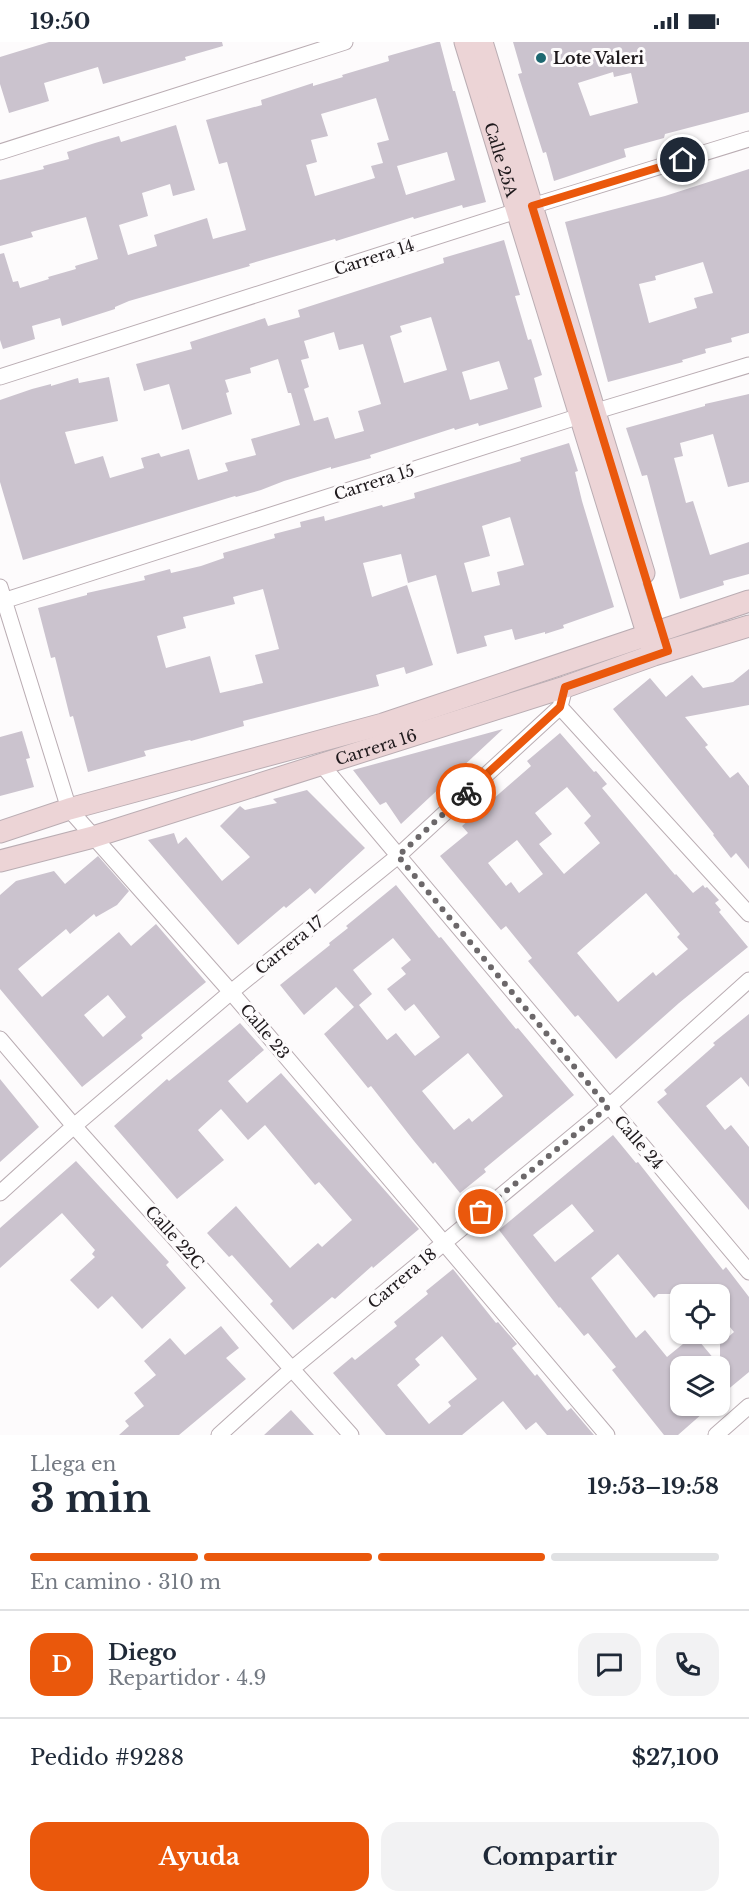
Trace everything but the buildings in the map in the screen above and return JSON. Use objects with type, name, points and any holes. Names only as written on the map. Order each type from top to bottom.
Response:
[{"type":"street","points":[[0,152],[345,42]]},
{"type":"street","name":"Calle 25A","points":[[465,42],[525,208]]},
{"type":"street","name":"Calle 25A","points":[[482,42],[525,208],[661,653]]},
{"type":"street","name":"Carrera 14","points":[[0,377],[525,208],[749,140]]},
{"type":"street","name":"Carrera 15","points":[[1,596],[749,365]]},
{"type":"street","name":"Calle 23","points":[[1,596],[69,809],[231,992],[607,1435]]},
{"type":"street","name":"Carrera 16","points":[[0,832],[69,809],[383,724],[749,601]]},
{"type":"street","name":"Carrera 16","points":[[0,861],[93,837],[321,764],[562,697],[661,653],[749,627]]},
{"type":"street","points":[[562,697],[749,914]]},
{"type":"street","name":"Carrera 17","points":[[0,1193],[74,1126],[231,992],[398,856],[562,697]]},
{"type":"street","name":"Calle 24","points":[[321,764],[749,1272]]},
{"type":"street","name":"Carrera 18","points":[[219,1435],[293,1368],[608,1107],[749,980]]},
{"type":"street","name":"Calle 22C","points":[[0,1039],[74,1126],[351,1435]]},
{"type":"street","points":[[716,1435],[749,1407]]},
{"type":"way so far","points":[[466,793],[398,856],[608,1107],[481,1212]]},
{"type":"place","name":"Lote Valeri","points":[[541,58]]},
{"type":"route","points":[[466,793],[560,707],[565,687],[668,651],[532,206],[683,160]]}]
